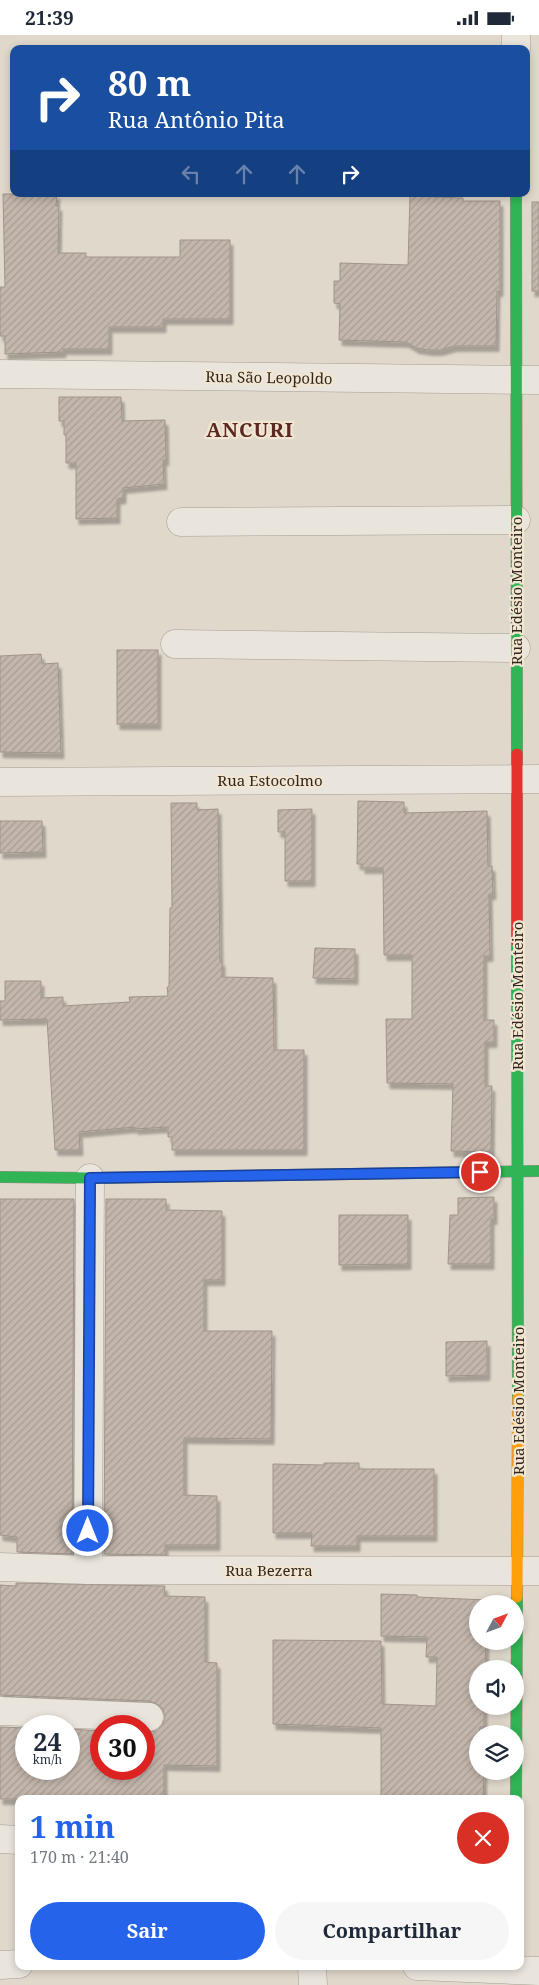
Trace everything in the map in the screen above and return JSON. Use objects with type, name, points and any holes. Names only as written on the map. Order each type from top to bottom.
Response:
[{"type":"street","name":"Rua Edésio Monteiro","points":[[516,197],[527,380],[516,520],[516,648],[527,779],[518,1171],[528,1571],[516,1795]]},
{"type":"street","name":"Rua São Leopoldo","points":[[0,374],[527,380]]},
{"type":"street","points":[[181,522],[516,520]]},
{"type":"street","points":[[175,644],[516,648]]},
{"type":"street","name":"Rua Estocolmo","points":[[0,781],[527,779]]},
{"type":"street","points":[[0,1177],[90,1178],[539,1171]]},
{"type":"street","points":[[88,1570],[90,1178]]},
{"type":"street","name":"Rua Bezerra","points":[[0,1567],[88,1570],[528,1571]]},
{"type":"street","points":[[0,1711],[99,1715]]},
{"type":"street","points":[[0,1839],[15,1840]]},
{"type":"street","points":[[0,1965],[15,1964]]},
{"type":"street","points":[[312,1970],[313,1985]]},
{"type":"building","points":[[3,194],[10,194],[10,197],[57,197],[56,206],[59,206],[58,253],[86,253],[86,257],[180,257],[180,240],[230,240],[230,319],[163,319],[163,327],[109,327],[109,349],[63,349],[63,352],[5,354],[5,336],[0,336],[0,287],[5,287]]},
{"type":"building","points":[[410,197],[463,198],[463,201],[500,201],[500,291],[497,291],[496,346],[454,346],[440,350],[429,350],[416,348],[406,342],[339,340],[340,304],[334,303],[334,281],[340,281],[340,263],[408,265]]},
{"type":"building","points":[[532,202],[539,202],[539,291],[532,291]]},
{"type":"building","points":[[59,397],[121,397],[122,421],[165,420],[166,460],[163,460],[164,484],[123,488],[123,498],[117,499],[117,518],[76,519],[76,463],[66,463],[66,435],[64,435],[64,421],[59,421]]},
{"type":"building","points":[[117,650],[158,650],[158,724],[117,724]]},
{"type":"building","points":[[41,654],[42,664],[58,663],[61,753],[0,752],[0,656]]},
{"type":"building","points":[[358,801],[404,802],[404,813],[487,811],[488,866],[492,866],[493,894],[489,894],[490,956],[484,956],[484,1020],[494,1020],[494,1042],[485,1042],[485,1086],[492,1086],[491,1152],[451,1151],[453,1084],[387,1083],[386,1019],[412,1019],[412,955],[384,955],[383,868],[362,868],[362,864],[357,864]]},
{"type":"building","points":[[171,803],[197,803],[197,810],[218,809],[220,961],[222,961],[222,977],[273,978],[274,1050],[304,1050],[304,1150],[172,1150],[172,1137],[168,1137],[168,1127],[135,1129],[135,1127],[79,1132],[80,1150],[55,1150],[47,1019],[0,1020],[0,1001],[5,1001],[5,981],[41,981],[41,998],[63,997],[63,1006],[130,1002],[129,997],[168,996],[170,908],[172,908]]},
{"type":"building","points":[[312,809],[312,881],[285,881],[285,832],[278,832],[278,810]]},
{"type":"building","points":[[0,821],[42,821],[43,852],[0,853]]},
{"type":"building","points":[[315,948],[355,949],[355,979],[313,978]]},
{"type":"building","points":[[494,1197],[494,1219],[491,1219],[491,1264],[448,1264],[450,1215],[458,1215],[458,1198]]},
{"type":"building","points":[[0,1199],[74,1199],[72,1554],[17,1552],[17,1537],[0,1535]]},
{"type":"building","points":[[106,1199],[166,1199],[166,1210],[222,1211],[222,1280],[204,1280],[204,1331],[272,1331],[271,1439],[184,1438],[184,1495],[217,1496],[217,1545],[165,1545],[165,1555],[104,1554]]},
{"type":"building","points":[[339,1215],[408,1215],[408,1264],[339,1265]]},
{"type":"building","points":[[487,1341],[487,1375],[446,1376],[446,1342]]},
{"type":"building","points":[[324,1463],[359,1463],[359,1469],[434,1469],[434,1536],[357,1536],[357,1546],[311,1546],[312,1533],[273,1533],[273,1464],[324,1465]]},
{"type":"building","points":[[16,1583],[165,1586],[164,1596],[205,1597],[205,1662],[217,1663],[217,1766],[164,1765],[164,1795],[15,1795],[15,1799],[0,1799],[0,1727],[15,1728],[15,1780],[80,1780],[80,1730],[90,1730],[90,1780],[155,1780],[155,1731],[162,1725],[165,1718],[163,1709],[150,1701],[0,1695],[0,1585],[16,1586]]},
{"type":"building","points":[[381,1594],[469,1599],[469,1650],[486,1650],[485,1660],[469,1660],[469,1715],[484,1715],[484,1725],[469,1725],[469,1780],[484,1780],[483,1795],[381,1795],[381,1728],[273,1724],[273,1640],[381,1641],[382,1704],[436,1706],[437,1657],[426,1657],[427,1637],[381,1636]]},
{"type":"traffic: fast","points":[[516,197],[517,754]]},
{"type":"traffic: fast","points":[[517,942],[518,1398]]},
{"type":"traffic: fast","points":[[0,1177],[90,1178],[539,1171]]},
{"type":"traffic: fast","points":[[516,1795],[517,1650]]},
{"type":"traffic: slow","points":[[517,1595],[518,1398]]},
{"type":"traffic: jam","points":[[517,754],[517,942]]},
{"type":"district","name":"ANCURI","points":[[250,429]]},
{"type":"route","points":[[88,1531],[90,1178],[480,1172]]}]
